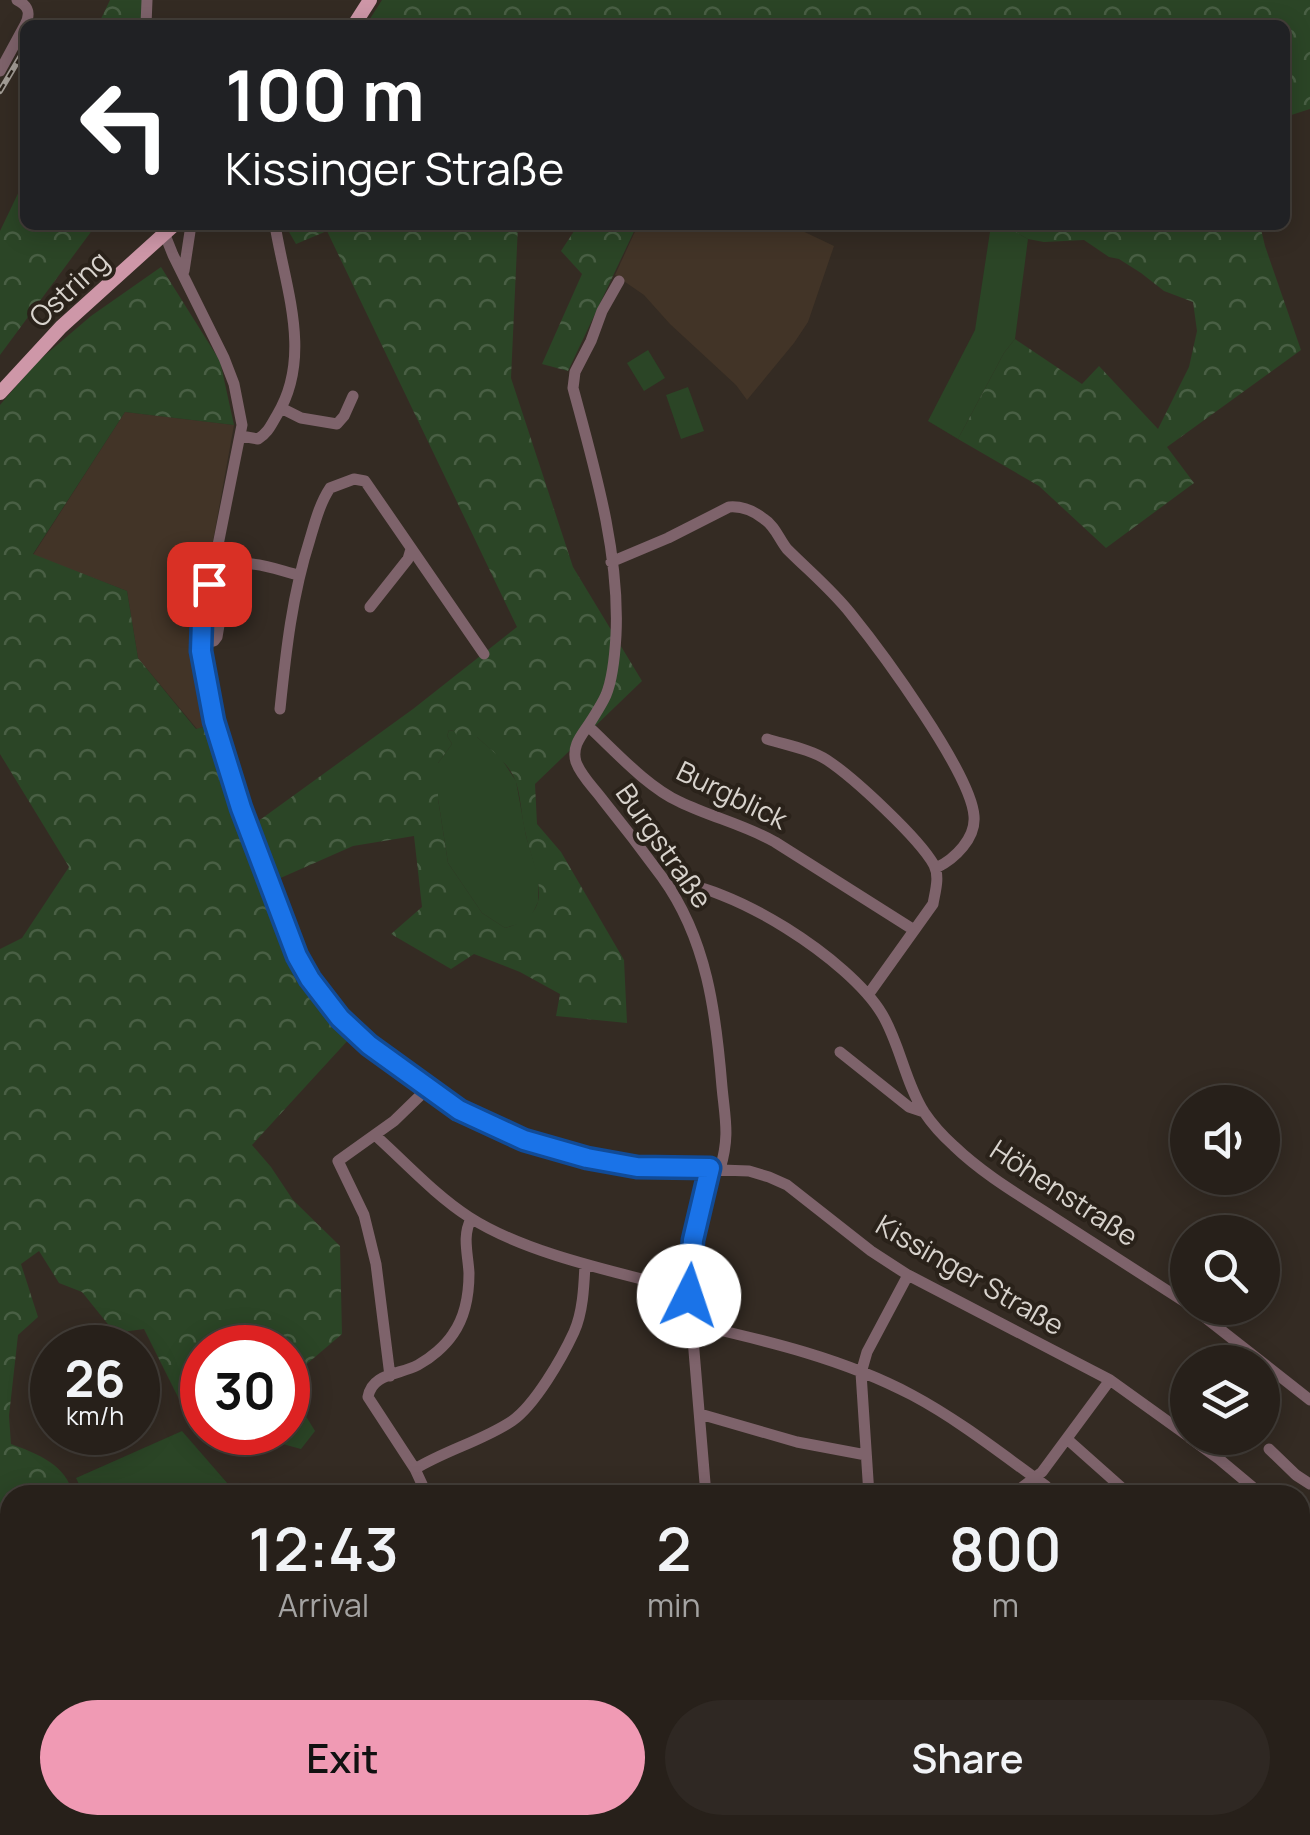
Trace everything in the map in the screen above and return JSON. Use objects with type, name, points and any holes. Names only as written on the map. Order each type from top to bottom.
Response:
[{"type":"main road","name":"Ostring","points":[[0,392],[165,230]]},
{"type":"street","points":[[17,0],[28,7],[27,20]]},
{"type":"street","points":[[0,71],[20,35]]},
{"type":"street","name":"Kissinger Straße","points":[[168,230],[184,276],[224,358],[240,408],[241,436],[210,578],[201,644],[208,694],[241,808],[297,956],[310,979],[351,1030],[459,1110],[542,1146],[637,1167],[748,1171],[787,1185],[908,1274],[1110,1380],[1170,1423]]},
{"type":"street","points":[[184,276],[190,230]]},
{"type":"street","points":[[241,436],[258,439],[266,434],[281,408],[297,344],[276,230]]},
{"type":"street","name":"Burgstraße","points":[[618,280],[575,372],[572,388],[607,530],[616,636],[608,692],[575,749],[577,765],[666,882],[693,931],[713,1003],[728,1125],[726,1150],[715,1168],[693,1240],[688,1291],[705,1485]]},
{"type":"street","points":[[281,408],[301,418],[337,424],[352,396]]},
{"type":"street","points":[[280,709],[286,644],[299,575],[326,494],[330,488],[354,479],[365,480],[484,654]]},
{"type":"street","points":[[611,562],[729,507],[739,506],[772,525],[784,546],[851,614],[935,733],[960,776],[975,818],[971,834],[955,854],[936,868]]},
{"type":"street","points":[[370,607],[408,559],[411,549]]},
{"type":"street","points":[[201,644],[217,638],[232,566],[250,564],[299,575]]},
{"type":"street","name":"Burgblick","points":[[588,726],[677,801],[753,830],[914,930]]},
{"type":"street","points":[[767,740],[825,758],[873,798],[936,868],[933,904],[868,995]]},
{"type":"street","name":"Höhenstraße","points":[[666,882],[689,884],[744,905],[771,918],[828,958],[881,1012],[924,1112],[949,1142],[971,1162],[1170,1293]]},
{"type":"street","name":"Höhenstraße","points":[[840,1052],[910,1107],[924,1112]]},
{"type":"street","points":[[390,1376],[372,1248],[358,1198],[338,1161],[376,1136],[428,1088]]},
{"type":"street","points":[[376,1136],[471,1219],[518,1241],[585,1264],[688,1291]]},
{"type":"street","points":[[422,1485],[368,1398],[370,1387],[376,1381],[418,1366],[454,1332],[468,1290],[465,1230],[471,1219]]},
{"type":"street","points":[[415,1469],[498,1429],[525,1410],[575,1331],[585,1264]]},
{"type":"street","points":[[868,1485],[861,1373],[867,1352],[908,1274]]},
{"type":"street","points":[[693,1324],[784,1346],[914,1397],[1045,1485]]},
{"type":"street","name":"Höhenstraße","points":[[1214,1325],[1310,1400]]},
{"type":"street","points":[[1024,1485],[1042,1472],[1110,1380]]},
{"type":"street","points":[[700,1414],[797,1442],[866,1455]]},
{"type":"street","points":[[1067,1440],[1119,1485]]},
{"type":"street","name":"Kissinger Straße","points":[[1216,1455],[1251,1485]]},
{"type":"street","points":[[1276,1455],[1310,1484]]},
{"type":"shaded area","points":[[636,230],[800,230],[834,246],[808,322],[747,400],[644,295],[615,275]]},
{"type":"shaded area","points":[[125,412],[234,425],[193,652],[209,725],[197,729],[138,658],[127,591],[33,555]]},
{"type":"green space","points":[[110,0],[143,0],[142,20],[100,20]]},
{"type":"green space","points":[[382,0],[1310,0],[1310,109],[1290,115],[1290,20],[369,20]]},
{"type":"green space","points":[[20,189],[20,230],[92,230],[0,355],[0,231]]},
{"type":"green space","points":[[288,230],[518,230],[511,378],[573,567],[642,681],[535,784],[537,824],[561,852],[624,960],[627,1023],[556,1016],[560,994],[520,972],[474,954],[451,969],[391,934],[422,907],[414,836],[353,846],[276,880],[257,822],[413,709],[517,627],[327,231],[296,244]],"holes":[[[449,730],[460,740],[477,737],[502,760],[518,790],[537,875],[538,901],[533,912],[505,928],[482,913],[448,863],[438,799],[438,763],[452,744],[447,736]]]},
{"type":"green space","points":[[575,230],[635,230],[568,371],[542,364],[582,274],[561,251]]},
{"type":"green space","points":[[990,230],[1012,230],[1028,239],[1015,339],[958,439],[928,421],[975,330]]},
{"type":"green space","points":[[1012,230],[1261,230],[1301,350],[1167,447],[1194,483],[1106,548],[1039,486],[958,439],[1015,339],[1082,384],[1099,366],[1158,429],[1189,367],[1197,331],[1193,302],[1164,291],[1084,240],[1028,239]]},
{"type":"green space","points":[[161,267],[220,361],[234,425],[125,412],[33,554],[127,591],[138,658],[196,729],[209,725],[291,957],[350,1038],[252,1145],[293,1200],[340,1246],[342,1334],[310,1361],[310,1325],[180,1325],[180,1401],[160,1361],[160,1325],[109,1325],[82,1292],[59,1283],[39,1251],[21,1264],[38,1317],[18,1335],[9,1416],[11,1444],[58,1468],[70,1485],[0,1485],[0,949],[22,938],[69,867],[0,754],[0,405],[36,363],[91,316]]},
{"type":"green space","points":[[648,350],[665,378],[644,391],[627,363]]},
{"type":"green space","points":[[688,387],[704,431],[681,439],[666,395]]},
{"type":"green space","points":[[449,730],[477,737],[501,758],[516,781],[539,879],[538,902],[532,915],[522,923],[505,928],[482,913],[448,863],[438,799],[438,763],[452,744],[447,736]]},
{"type":"green space","points":[[180,1432],[180,1455],[203,1455],[229,1485],[79,1485],[76,1478],[128,1455],[160,1455],[160,1441]]},
{"type":"railway","points":[[0,91],[20,57]]},
{"type":"route","points":[[209,584],[201,644],[210,707],[241,808],[297,956],[310,979],[340,1018],[369,1045],[459,1110],[492,1127],[587,1158],[637,1167],[710,1168],[693,1240],[689,1296]]}]
